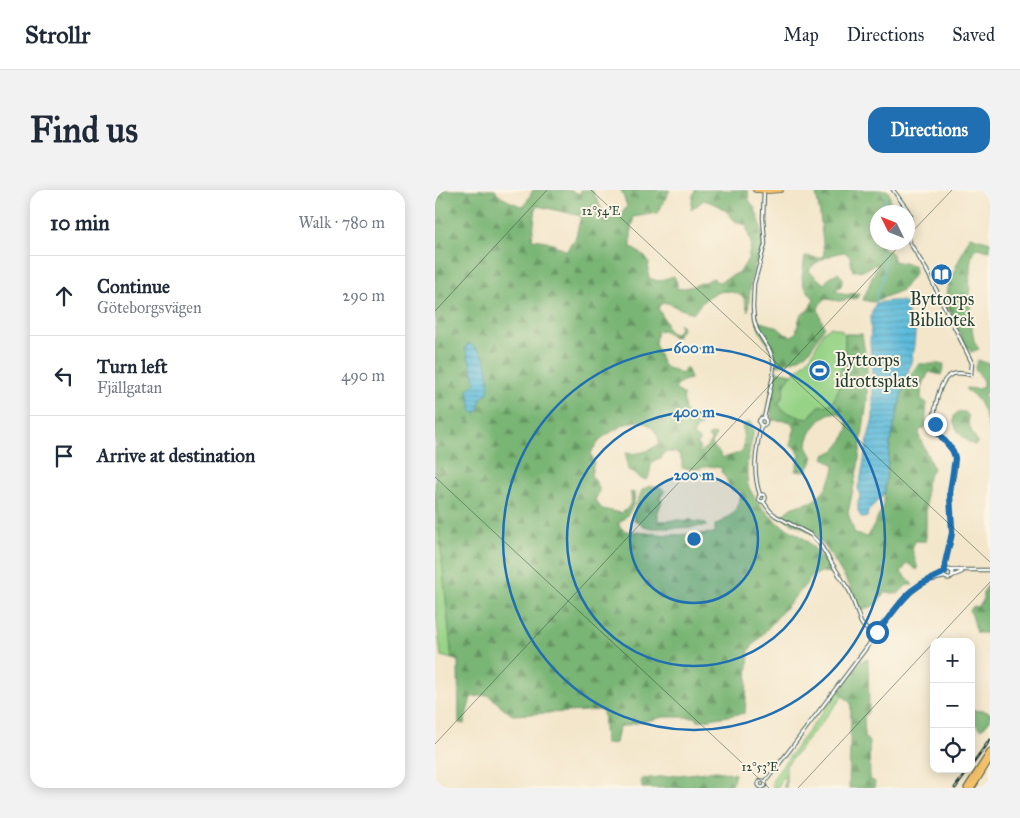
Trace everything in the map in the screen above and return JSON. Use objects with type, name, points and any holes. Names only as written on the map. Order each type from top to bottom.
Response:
[{"type":"highway","points":[[967,788],[990,752]]},
{"type":"highway","points":[[972,788],[990,759]]},
{"type":"main road","points":[[755,190],[781,190]]},
{"type":"street","points":[[893,190],[911,216],[909,242],[927,270],[973,363],[971,375],[964,373],[953,374],[944,380],[940,388],[935,410],[936,430],[951,448],[955,458],[950,492],[952,533],[944,572],[945,578]]},
{"type":"street","points":[[764,191],[763,218],[765,244],[754,284],[753,307],[757,330],[770,350],[774,363],[764,418],[767,421],[766,424],[761,425],[757,448],[755,469],[756,484],[760,496],[758,497],[770,512],[811,535],[819,543],[850,592],[861,623],[872,633],[873,639]]},
{"type":"street","points":[[947,558],[947,566],[952,576]]},
{"type":"street","points":[[760,787],[765,787],[765,782],[873,639],[878,638],[878,632],[907,596],[927,581],[950,570],[990,570]]},
{"type":"street","points":[[927,581],[949,578],[964,571]]},
{"type":"street","points":[[872,633],[878,632]]},
{"type":"green space","points":[[435,190],[495,190],[505,199],[524,207],[533,190],[570,190],[580,194],[581,190],[592,190],[606,217],[613,219],[621,214],[627,206],[621,190],[670,190],[658,213],[633,217],[631,247],[645,257],[649,263],[649,278],[658,281],[674,276],[677,289],[714,278],[715,281],[719,282],[740,272],[748,259],[751,244],[746,225],[734,220],[719,206],[704,200],[691,210],[695,190],[748,191],[749,200],[760,222],[764,243],[760,259],[755,263],[751,279],[748,311],[744,298],[730,291],[723,291],[710,296],[694,313],[668,303],[663,303],[658,308],[666,322],[667,329],[676,334],[680,328],[679,323],[682,328],[676,338],[663,330],[657,331],[655,343],[662,363],[667,368],[681,374],[687,368],[689,373],[690,379],[679,383],[675,389],[683,394],[685,410],[689,418],[700,413],[703,424],[693,434],[701,441],[697,443],[700,449],[698,453],[710,444],[711,439],[708,437],[712,434],[716,435],[712,442],[713,446],[722,457],[739,453],[744,447],[743,425],[749,422],[752,424],[753,435],[747,469],[747,481],[750,490],[775,521],[800,535],[810,544],[833,573],[821,572],[813,576],[749,650],[745,713],[698,721],[694,717],[664,717],[619,727],[616,743],[605,744],[603,710],[512,715],[488,695],[471,697],[464,724],[459,723],[458,661],[452,659],[435,492]],"holes":[[[536,207],[581,216],[575,240],[567,251],[547,241],[532,239]],[[642,421],[654,430],[658,436],[659,444],[643,452],[626,453],[628,470],[647,480],[652,463],[657,459],[661,459],[664,452],[675,452],[679,454],[682,468],[696,469],[709,466],[722,468],[721,472],[732,490],[741,491],[737,508],[730,516],[715,525],[715,533],[668,535],[625,531],[619,526],[619,523],[631,510],[635,493],[630,493],[630,504],[621,513],[602,509],[595,500],[599,490],[591,475],[594,462],[591,454],[593,449],[603,437],[623,425]]]},
{"type":"green space","points":[[818,190],[887,190],[890,198],[889,205],[870,205],[870,250],[888,250],[891,252],[894,261],[914,265],[915,273],[902,290],[873,302],[863,300],[878,263],[865,270],[853,271],[850,257],[845,252],[819,261],[809,271],[824,284],[831,276],[838,273],[843,279],[841,286],[835,290],[845,294],[859,293],[857,298],[839,301],[826,299],[822,302],[818,308],[824,327],[811,348],[806,354],[776,366],[774,353],[763,337],[757,321],[777,327],[785,334],[792,336],[796,333],[800,316],[809,309],[814,299],[804,286],[802,278],[805,256],[819,258],[824,255],[816,194]]},
{"type":"green space","points":[[970,236],[990,242],[990,251],[975,249],[972,254],[970,310],[973,336],[979,349],[971,352],[966,347],[946,303],[949,282]]},
{"type":"green space","name":"Byttorps idrottsplats","points":[[831,327],[842,330],[845,334],[845,352],[839,388],[834,400],[813,412],[809,418],[788,413],[778,404],[783,396],[785,384],[812,354],[824,331]]},
{"type":"green space","points":[[845,334],[862,334],[867,366],[867,401],[858,466],[848,513],[855,534],[868,537],[883,507],[890,444],[904,384],[910,380],[912,372],[919,364],[944,364],[941,375],[929,372],[922,391],[921,399],[927,403],[925,428],[920,429],[919,436],[933,468],[926,483],[926,541],[915,541],[912,549],[918,569],[908,563],[901,572],[913,585],[907,585],[898,594],[885,592],[877,604],[860,612],[850,586],[827,549],[815,534],[782,516],[794,507],[811,502],[827,486],[834,470],[834,465],[824,458],[825,455],[835,450],[843,440],[848,428],[845,420],[839,414],[831,413],[819,421],[812,431],[807,444],[813,459],[812,462],[808,468],[799,472],[795,471],[800,455],[790,444],[795,428],[789,421],[772,420],[770,402],[775,371],[792,374],[785,384],[783,396],[778,404],[788,413],[809,418],[819,406],[828,405],[834,400],[839,388],[845,352]]},
{"type":"green space","points":[[978,360],[990,364],[990,390],[984,394],[990,409],[990,434],[980,403],[966,390],[966,388],[978,389],[983,387],[983,381],[975,369]]},
{"type":"green space","points":[[959,412],[965,412],[968,415],[969,426],[978,442],[975,445],[963,437],[955,426],[953,420]]},
{"type":"green space","points":[[650,486],[661,488],[665,491],[660,498],[662,501],[658,512],[658,521],[681,520],[685,522],[691,519],[692,521],[706,523],[707,526],[651,528],[634,520],[633,514],[641,492]]},
{"type":"green space","points":[[435,492],[452,659],[441,656],[435,605]]},
{"type":"green space","points":[[990,581],[990,633],[977,633],[969,610],[974,606],[978,607],[983,601],[983,593]]},
{"type":"green space","points":[[868,659],[869,710],[864,717],[865,737],[869,742],[870,779],[875,782],[874,788],[849,788],[851,703],[843,696],[840,690],[849,675],[861,661]]},
{"type":"green space","points":[[840,690],[843,696],[786,766],[786,788],[784,788],[784,775],[777,788],[774,788],[772,784],[773,779]]},
{"type":"green space","points":[[975,710],[990,713],[990,720],[982,729],[975,725]]},
{"type":"green space","points":[[716,771],[735,774],[729,788],[642,788],[641,779]]},
{"type":"water","points":[[901,301],[907,304],[908,314],[912,318],[915,327],[914,344],[890,444],[884,494],[868,511],[867,517],[864,518],[861,517],[858,511],[860,497],[858,487],[873,419],[870,321],[876,303]]},
{"type":"water","points":[[470,344],[483,356],[489,377],[488,393],[482,398],[479,410],[475,413],[472,411],[468,390],[476,382],[465,347]]},
{"type":"waterway","points":[[884,205],[886,197]]},
{"type":"waterway","points":[[876,303],[878,290],[883,279],[885,260],[883,250]]},
{"type":"railway","points":[[975,761],[990,740]]},
{"type":"railway","points":[[955,788],[966,773]]},
{"type":"place","name":"Byttorps Bibliotek","points":[[942,274]]},
{"type":"place","name":"Byttorps idrottsplats","points":[[819,370]]},
{"type":"route","points":[[877,632],[911,591],[945,572],[953,523],[950,492],[955,458],[953,451],[937,431],[935,424]]}]
